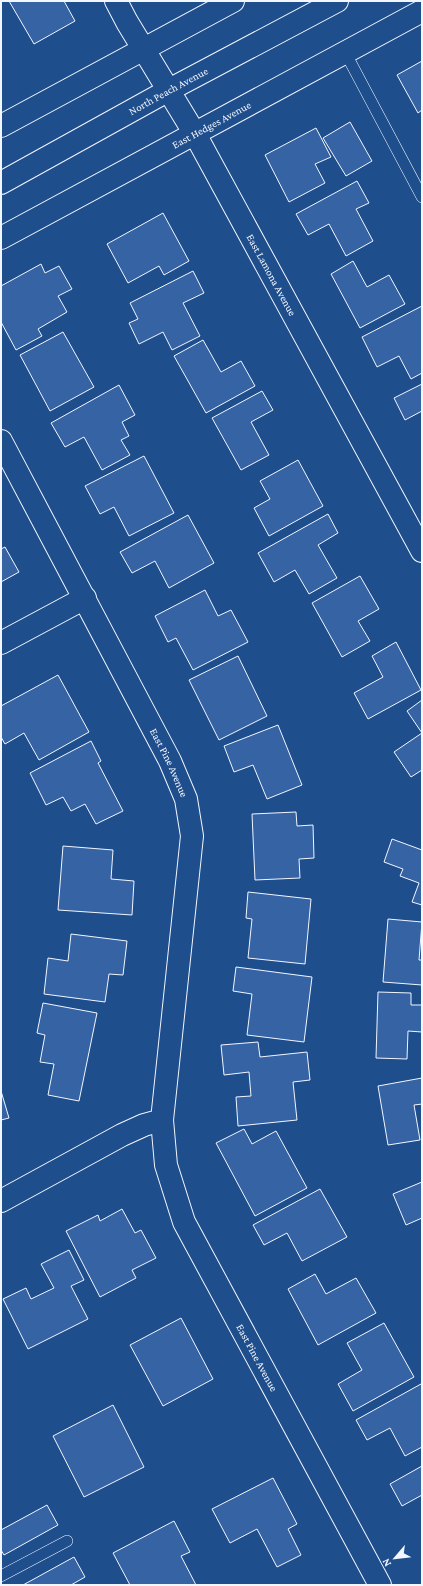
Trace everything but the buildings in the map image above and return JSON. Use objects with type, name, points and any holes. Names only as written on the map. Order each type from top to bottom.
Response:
[{"type":"street","name":"East Lamona Avenue","points":[[116,1],[143,49],[195,134],[422,551]]},
{"type":"street","points":[[1,126],[234,1]]},
{"type":"street","name":"North Peach Avenue","points":[[1,182],[169,90],[337,1]]},
{"type":"street","name":"East Hedges Avenue","points":[[1,238],[422,11]]},
{"type":"street","name":"East Pine Avenue","points":[[1,441],[170,761],[186,799],[192,836],[162,1120],[166,1165],[184,1222],[380,1585]]},
{"type":"street","points":[[1,643],[85,598]]},
{"type":"street","points":[[1,1201],[122,1135],[144,1125],[162,1120]]},
{"type":"lane","points":[[345,52],[422,197]]},
{"type":"lane","points":[[1,1576],[68,1541]]}]
